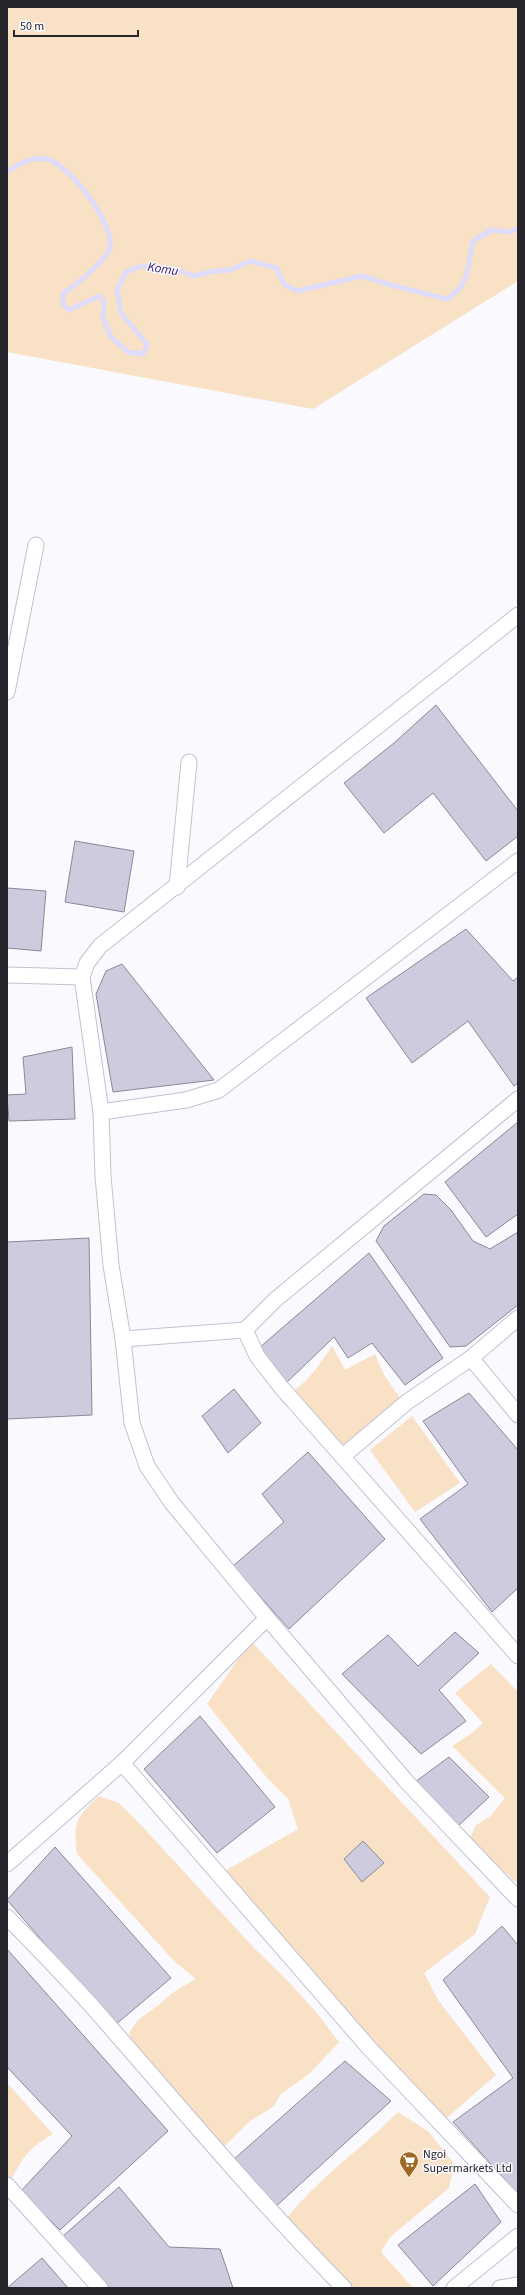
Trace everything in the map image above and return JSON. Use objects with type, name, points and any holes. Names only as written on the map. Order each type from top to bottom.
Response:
[{"type":"street","points":[[7,692],[36,545]]},
{"type":"street","points":[[518,615],[177,887],[100,946],[87,963],[82,977],[101,1112],[103,1176],[111,1265],[123,1339],[132,1423],[147,1466],[172,1503],[267,1618],[406,1781],[518,1898]]},
{"type":"street","points":[[177,887],[189,762]]},
{"type":"street","points":[[101,1112],[186,1100],[219,1090],[518,861]]},
{"type":"street","points":[[7,975],[82,977]]},
{"type":"street","points":[[123,1339],[245,1330],[275,1300],[518,1099]]},
{"type":"street","points":[[343,1456],[407,1402],[471,1358],[518,1318]]},
{"type":"street","points":[[245,1330],[257,1356],[281,1387],[518,1656]]},
{"type":"street","points":[[471,1358],[518,1415]]},
{"type":"street","points":[[7,1864],[122,1763],[267,1618]]},
{"type":"street","points":[[122,1763],[370,2049],[518,2205]]},
{"type":"street","points":[[7,1917],[110,2026],[224,2160],[299,2242],[344,2288]]},
{"type":"street","points":[[7,2185],[100,2288]]},
{"type":"street","points":[[454,2288],[518,2236]]},
{"type":"street","points":[[500,2288],[518,2285]]},
{"type":"shaded area","points":[[7,7],[518,7],[518,281],[313,409],[7,352]]},
{"type":"shaded area","points":[[332,1346],[345,1370],[375,1354],[384,1375],[400,1398],[339,1454],[280,1400],[289,1395],[309,1377],[321,1363]]},
{"type":"shaded area","points":[[412,1416],[460,1483],[415,1512],[370,1450]]},
{"type":"shaded area","points":[[251,1641],[490,1897],[475,1934],[424,1973],[438,2000],[496,2075],[442,2122],[216,1876],[298,1829],[288,1799],[268,1779],[207,1704]]},
{"type":"shaded area","points":[[491,1664],[518,1692],[518,1884],[469,1840],[476,1825],[490,1817],[505,1798],[452,1746],[471,1734],[483,1723],[455,1693]]},
{"type":"shaded area","points":[[99,1796],[119,1803],[140,1824],[253,1947],[284,1977],[317,2013],[339,2042],[309,2074],[281,2094],[273,2107],[250,2121],[216,2155],[131,2048],[129,2033],[138,2020],[172,1993],[196,1979],[174,1961],[77,1854],[76,1828],[78,1821],[85,1810]]},
{"type":"shaded area","points":[[7,2083],[53,2134],[28,2153],[11,2180],[7,2175]]},
{"type":"shaded area","points":[[398,2112],[429,2132],[454,2164],[449,2188],[390,2237],[381,2252],[413,2288],[338,2288],[280,2227],[307,2195]]},
{"type":"building","points":[[436,705],[518,811],[518,836],[486,861],[433,793],[384,833],[344,783],[394,743]]},
{"type":"building","points":[[75,841],[134,851],[124,912],[65,902]]},
{"type":"building","points":[[7,888],[46,891],[41,951],[7,948]]},
{"type":"building","points":[[466,929],[513,981],[518,977],[518,1083],[514,1086],[468,1021],[412,1063],[366,998]]},
{"type":"building","points":[[122,964],[214,1080],[113,1092],[96,994],[106,971]]},
{"type":"building","points":[[72,1047],[75,1119],[9,1121],[7,1095],[26,1094],[23,1057]]},
{"type":"building","points":[[518,1122],[518,1214],[486,1237],[445,1182]]},
{"type":"building","points":[[424,1194],[436,1195],[451,1210],[473,1241],[490,1249],[518,1232],[518,1305],[466,1346],[450,1347],[376,1241],[384,1226]]},
{"type":"building","points":[[89,1238],[92,1415],[7,1419],[7,1242]]},
{"type":"building","points":[[369,1253],[443,1358],[405,1385],[372,1343],[348,1358],[334,1337],[283,1386],[259,1348]]},
{"type":"building","points":[[234,1389],[261,1423],[228,1453],[202,1416]]},
{"type":"building","points":[[469,1393],[518,1450],[518,1588],[492,1612],[420,1519],[468,1484],[423,1421]]},
{"type":"building","points":[[308,1452],[385,1539],[289,1629],[233,1566],[284,1522],[262,1494]]},
{"type":"building","points":[[455,1632],[479,1653],[439,1690],[466,1721],[421,1754],[342,1674],[388,1635],[418,1666]]},
{"type":"building","points":[[200,1716],[275,1807],[217,1853],[144,1769]]},
{"type":"building","points":[[449,1757],[489,1797],[457,1827],[415,1782]]},
{"type":"building","points":[[363,1841],[384,1863],[362,1882],[344,1859]]},
{"type":"building","points":[[55,1847],[171,1978],[115,2025],[7,1900]]},
{"type":"building","points":[[502,1926],[518,1945],[518,2194],[453,2122],[513,2078],[443,1980]]},
{"type":"building","points":[[7,1949],[168,2131],[60,2230],[21,2191],[72,2136],[7,2067]]},
{"type":"building","points":[[345,2061],[391,2101],[273,2209],[233,2160]]},
{"type":"building","points":[[475,2184],[501,2222],[433,2286],[398,2245]]},
{"type":"building","points":[[119,2187],[169,2247],[220,2249],[233,2288],[106,2288],[63,2236]]},
{"type":"building","points":[[42,2258],[68,2288],[7,2288]]},
{"type":"waterway","name":"Komu","points":[[7,171],[31,160],[41,158],[47,159],[67,172],[89,196],[105,224],[110,247],[108,252],[97,265],[75,285],[63,293],[63,304],[69,310],[99,296],[104,301],[103,318],[111,337],[128,352],[143,354],[147,344],[121,313],[117,289],[126,272],[141,266],[175,269],[194,276],[214,271],[230,270],[251,261],[276,268],[285,285],[297,291],[362,276],[447,299],[455,293],[464,281],[469,266],[473,241],[491,230],[510,232],[518,228]]},
{"type":"place","name":"Ngoi Supermarkets Ltd","points":[[409,2178]]}]
